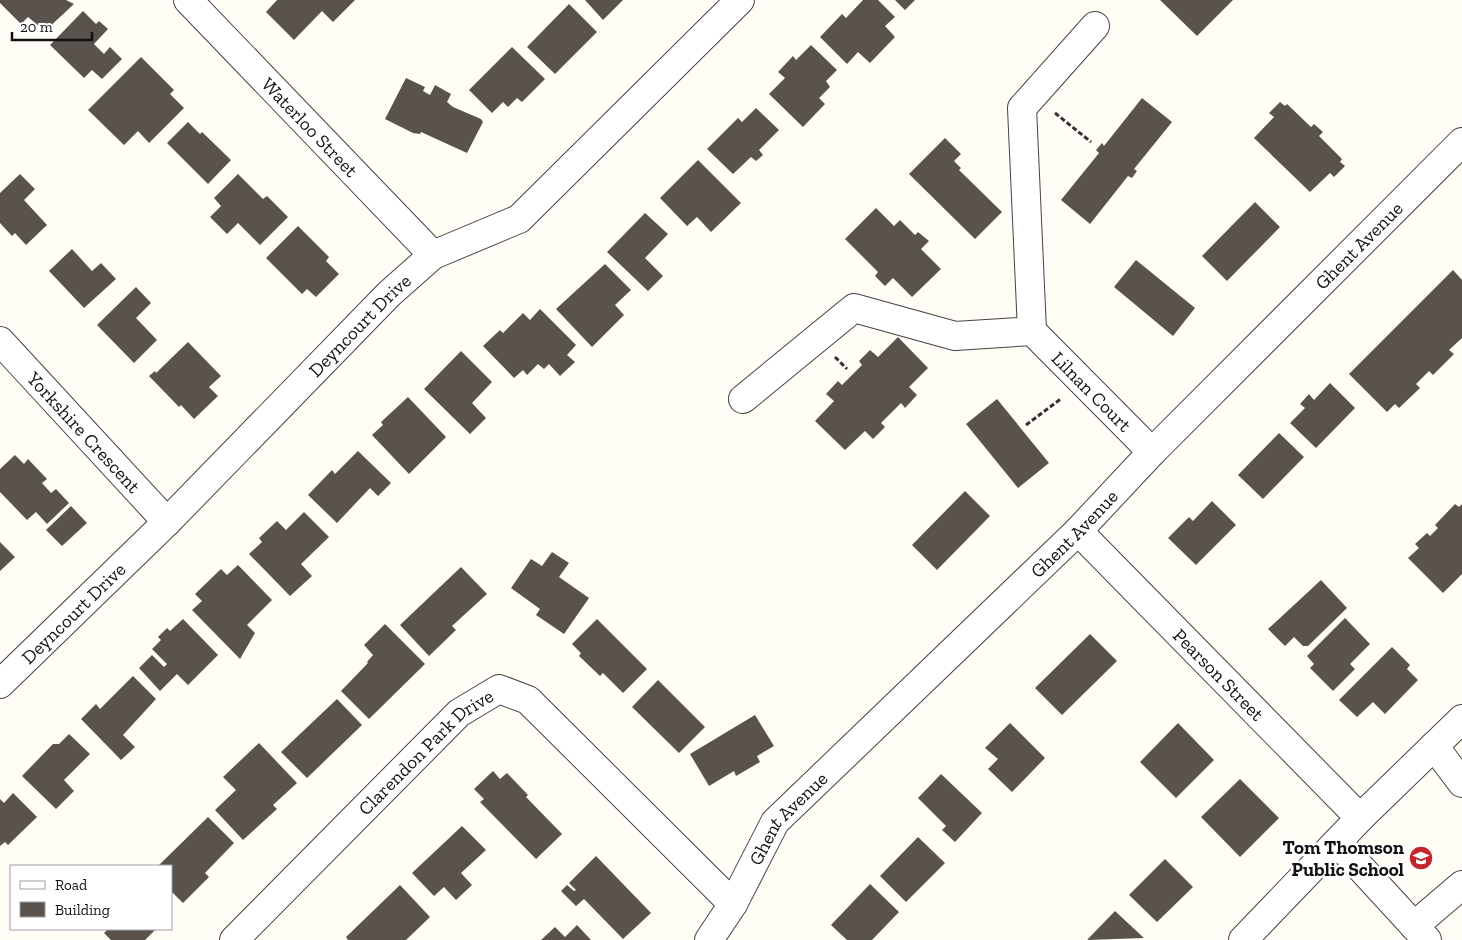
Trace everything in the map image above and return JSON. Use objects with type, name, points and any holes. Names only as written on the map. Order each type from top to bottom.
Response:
[{"type":"street","name":"Waterloo Street","points":[[188,0],[433,255]]},
{"type":"street","name":"Deyncourt Drive","points":[[0,684],[167,522],[389,294],[433,255],[520,219],[740,0]]},
{"type":"street","points":[[743,399],[854,308],[955,336],[1032,330],[1022,108],[1095,26]]},
{"type":"street","name":"Ghent Avenue","points":[[709,940],[733,904],[775,822],[1078,531],[1152,452],[1462,142]]},
{"type":"street","name":"Lilnan Court","points":[[1032,330],[1152,452]]},
{"type":"street","name":"Yorkshire Crescent","points":[[0,341],[167,522]]},
{"type":"street","name":"Pearson Street","points":[[1078,531],[1360,818]]},
{"type":"street","name":"Clarendon Park Drive","points":[[234,940],[459,713],[499,689],[528,700],[733,904]]},
{"type":"street","points":[[1242,940],[1360,818],[1462,719]]},
{"type":"street","points":[[1434,746],[1462,783]]},
{"type":"street","points":[[1337,842],[1420,933],[1462,885]]},
{"type":"path","points":[[1034,96],[1091,142]]},
{"type":"path","points":[[1026,425],[1083,382]]},
{"type":"building","points":[[0,0],[66,0],[74,4],[45,31],[28,17],[21,24],[0,3]]},
{"type":"building","points":[[277,0],[355,0],[333,22],[322,11],[294,40],[266,12]]},
{"type":"building","points":[[585,0],[623,0],[603,20]]},
{"type":"building","points":[[863,0],[878,0],[895,17],[885,26],[895,37],[870,63],[858,52],[847,64],[820,37],[842,14],[846,18]]},
{"type":"building","points":[[895,0],[915,0],[905,10]]},
{"type":"building","points":[[1160,0],[1233,0],[1197,36]]},
{"type":"building","points":[[569,4],[597,32],[555,74],[527,47]]},
{"type":"building","points":[[83,11],[96,24],[99,21],[108,29],[94,44],[104,54],[110,47],[122,59],[102,79],[92,70],[84,78],[50,45]]},
{"type":"building","points":[[811,45],[837,70],[826,81],[830,87],[819,98],[825,104],[803,127],[769,94],[785,78],[778,72],[793,56],[796,60]]},
{"type":"building","points":[[512,47],[545,79],[522,102],[517,98],[508,107],[503,102],[492,113],[469,90]]},
{"type":"building","points":[[141,57],[174,90],[170,94],[184,108],[149,143],[138,131],[124,145],[88,110]]},
{"type":"building","points":[[406,78],[425,87],[423,91],[430,95],[435,85],[451,94],[447,102],[453,107],[481,119],[483,122],[467,153],[421,132],[420,134],[413,133],[385,119]]},
{"type":"building","points":[[1142,98],[1172,122],[1134,169],[1137,171],[1132,178],[1128,176],[1090,224],[1061,200],[1099,153],[1096,150],[1102,143],[1104,146]]},
{"type":"building","points":[[1280,102],[1285,106],[1287,104],[1311,127],[1314,124],[1323,132],[1319,136],[1342,159],[1340,162],[1345,166],[1334,177],[1330,173],[1310,192],[1254,138],[1274,117],[1269,113]]},
{"type":"building","points":[[756,108],[779,130],[759,150],[763,155],[756,161],[751,157],[733,174],[707,149],[738,118],[742,122]]},
{"type":"building","points":[[188,122],[200,134],[202,132],[231,160],[208,184],[167,143]]},
{"type":"building","points":[[945,138],[961,154],[954,161],[961,168],[959,170],[1002,212],[975,239],[909,174]]},
{"type":"building","points":[[698,160],[741,203],[711,232],[697,217],[687,226],[660,198]]},
{"type":"building","points":[[20,174],[35,189],[24,200],[47,225],[26,245],[15,233],[12,236],[0,223],[0,193]]},
{"type":"building","points":[[238,174],[263,199],[267,196],[288,217],[260,245],[238,223],[227,234],[210,217],[221,206],[214,198]]},
{"type":"building","points":[[1255,202],[1280,227],[1227,281],[1202,256]]},
{"type":"building","points":[[876,208],[894,226],[900,220],[915,235],[918,232],[929,241],[921,249],[941,269],[912,297],[893,278],[885,286],[875,276],[878,272],[845,239]]},
{"type":"building","points":[[645,213],[668,234],[645,258],[663,276],[648,291],[607,252]]},
{"type":"building","points":[[298,226],[329,257],[326,261],[339,274],[316,297],[307,289],[302,294],[266,258]]},
{"type":"building","points":[[72,249],[92,271],[101,263],[116,279],[84,308],[49,271]]},
{"type":"building","points":[[1136,260],[1195,308],[1173,336],[1114,287]]},
{"type":"building","points":[[605,264],[631,290],[615,305],[624,315],[592,347],[556,309]]},
{"type":"building","points":[[1453,270],[1462,280],[1462,338],[1449,350],[1454,354],[1433,375],[1429,371],[1416,384],[1420,388],[1399,408],[1395,404],[1387,412],[1349,374]]},
{"type":"building","points":[[136,287],[151,303],[136,318],[157,340],[134,363],[97,325]]},
{"type":"building","points":[[540,309],[576,345],[567,355],[575,362],[560,376],[549,364],[544,369],[538,364],[527,375],[523,370],[514,378],[483,346],[500,330],[503,333],[523,313],[530,320]]},
{"type":"building","points":[[898,337],[928,368],[909,387],[917,395],[905,408],[901,403],[881,423],[885,427],[873,439],[865,431],[845,450],[815,421],[834,401],[826,394],[838,381],[842,385],[862,365],[859,361],[870,350],[878,357]]},
{"type":"building","points":[[188,342],[221,376],[209,387],[218,396],[194,419],[181,405],[179,407],[149,376],[155,371],[156,373]]},
{"type":"building","points":[[461,351],[492,382],[472,403],[486,418],[470,434],[424,389]]},
{"type":"building","points":[[1330,383],[1355,408],[1316,448],[1290,423],[1305,408],[1300,404],[1309,394],[1314,400]]},
{"type":"building","points":[[408,397],[446,437],[409,474],[372,435],[383,425],[381,422]]},
{"type":"building","points":[[997,399],[1049,463],[1018,488],[966,424]]},
{"type":"building","points":[[1279,433],[1304,457],[1263,499],[1238,475]]},
{"type":"building","points":[[358,451],[391,483],[378,496],[370,488],[337,523],[308,495],[332,470],[335,474]]},
{"type":"building","points":[[15,455],[24,464],[28,459],[47,479],[42,483],[51,493],[56,489],[69,503],[47,524],[36,512],[27,520],[0,492],[0,469]]},
{"type":"building","points":[[965,491],[990,516],[937,570],[912,545]]},
{"type":"building","points":[[1212,501],[1236,525],[1196,565],[1168,538],[1189,517],[1193,521]]},
{"type":"building","points":[[1455,504],[1459,507],[1462,504],[1462,574],[1443,593],[1408,558],[1419,548],[1415,544],[1427,533],[1430,536],[1438,528],[1435,525]]},
{"type":"building","points":[[71,506],[87,523],[62,546],[46,530]]},
{"type":"building","points":[[304,512],[329,537],[301,564],[312,576],[290,596],[249,554],[262,542],[259,538],[277,521],[286,530]]},
{"type":"building","points":[[0,542],[15,557],[0,571]]},
{"type":"building","points":[[552,552],[569,563],[559,577],[589,598],[564,634],[536,615],[540,609],[511,588],[531,559],[542,566]]},
{"type":"building","points":[[238,565],[272,600],[247,625],[255,633],[240,659],[192,610],[202,601],[195,594],[221,569],[227,575]]},
{"type":"building","points":[[461,567],[487,594],[452,626],[456,630],[429,656],[400,625]]},
{"type":"building","points":[[1321,580],[1347,608],[1308,646],[1303,646],[1294,637],[1285,646],[1268,629]]},
{"type":"building","points":[[1345,618],[1370,644],[1350,664],[1355,669],[1333,691],[1310,668],[1314,664],[1307,656]]},
{"type":"building","points":[[183,619],[218,655],[188,685],[177,674],[160,691],[139,668],[152,655],[164,667],[167,664],[152,649],[161,640],[158,637],[167,628],[170,631]]},
{"type":"building","points":[[597,619],[647,669],[623,693],[603,673],[600,676],[579,656],[581,653],[572,644]]},
{"type":"building","points":[[385,624],[425,664],[369,719],[341,691],[368,663],[373,655],[364,645]]},
{"type":"building","points":[[1090,634],[1117,661],[1062,715],[1035,688]]},
{"type":"building","points":[[1392,647],[1410,665],[1407,669],[1418,680],[1385,714],[1373,702],[1357,717],[1339,700]]},
{"type":"building","points":[[133,676],[156,699],[123,735],[135,747],[121,760],[81,719],[96,704],[100,709]]},
{"type":"building","points":[[658,680],[705,727],[679,753],[632,707]]},
{"type":"building","points":[[337,699],[362,725],[307,778],[281,752]]},
{"type":"building","points":[[755,715],[774,746],[757,756],[760,762],[736,776],[734,771],[709,786],[690,754]]},
{"type":"building","points":[[1010,723],[1045,758],[1012,792],[988,769],[998,759],[985,748]]},
{"type":"building","points":[[1178,723],[1214,760],[1176,798],[1140,762]]},
{"type":"building","points":[[69,734],[90,754],[64,780],[74,791],[56,809],[22,776],[53,744],[59,744]]},
{"type":"building","points":[[259,743],[297,783],[273,805],[277,809],[243,840],[215,810],[236,790],[223,777]]},
{"type":"building","points":[[493,771],[500,779],[507,773],[528,795],[526,797],[562,834],[536,859],[480,802],[484,799],[474,789]]},
{"type":"building","points":[[941,774],[982,813],[955,842],[942,830],[946,826],[918,798]]},
{"type":"building","points":[[1240,779],[1279,818],[1240,857],[1201,817]]},
{"type":"building","points":[[13,793],[37,817],[8,845],[5,842],[0,846],[0,799],[4,803]]},
{"type":"building","points":[[208,817],[234,843],[205,873],[209,877],[183,903],[172,892],[172,865],[159,865]]},
{"type":"building","points":[[462,826],[486,850],[461,873],[472,885],[456,900],[444,887],[434,896],[412,873]]},
{"type":"building","points":[[918,837],[945,863],[906,902],[880,876]]},
{"type":"building","points":[[596,856],[651,913],[623,939],[584,899],[576,906],[561,891],[567,885],[574,891],[576,890],[569,883]]},
{"type":"building","points":[[1165,859],[1193,887],[1157,922],[1129,895]]},
{"type":"building","points":[[870,884],[899,912],[872,940],[847,940],[831,925]]},
{"type":"building","points":[[400,885],[430,917],[406,940],[348,940],[346,937]]},
{"type":"building","points":[[1115,911],[1144,938],[1087,940]]},
{"type":"building","points":[[577,925],[591,940],[541,940],[555,927],[565,937]]},
{"type":"building","points":[[107,930],[155,930],[145,940],[111,940],[104,933]]},
{"type":"place","name":"Tom Thomson Public School","points":[[1421,858]]}]
